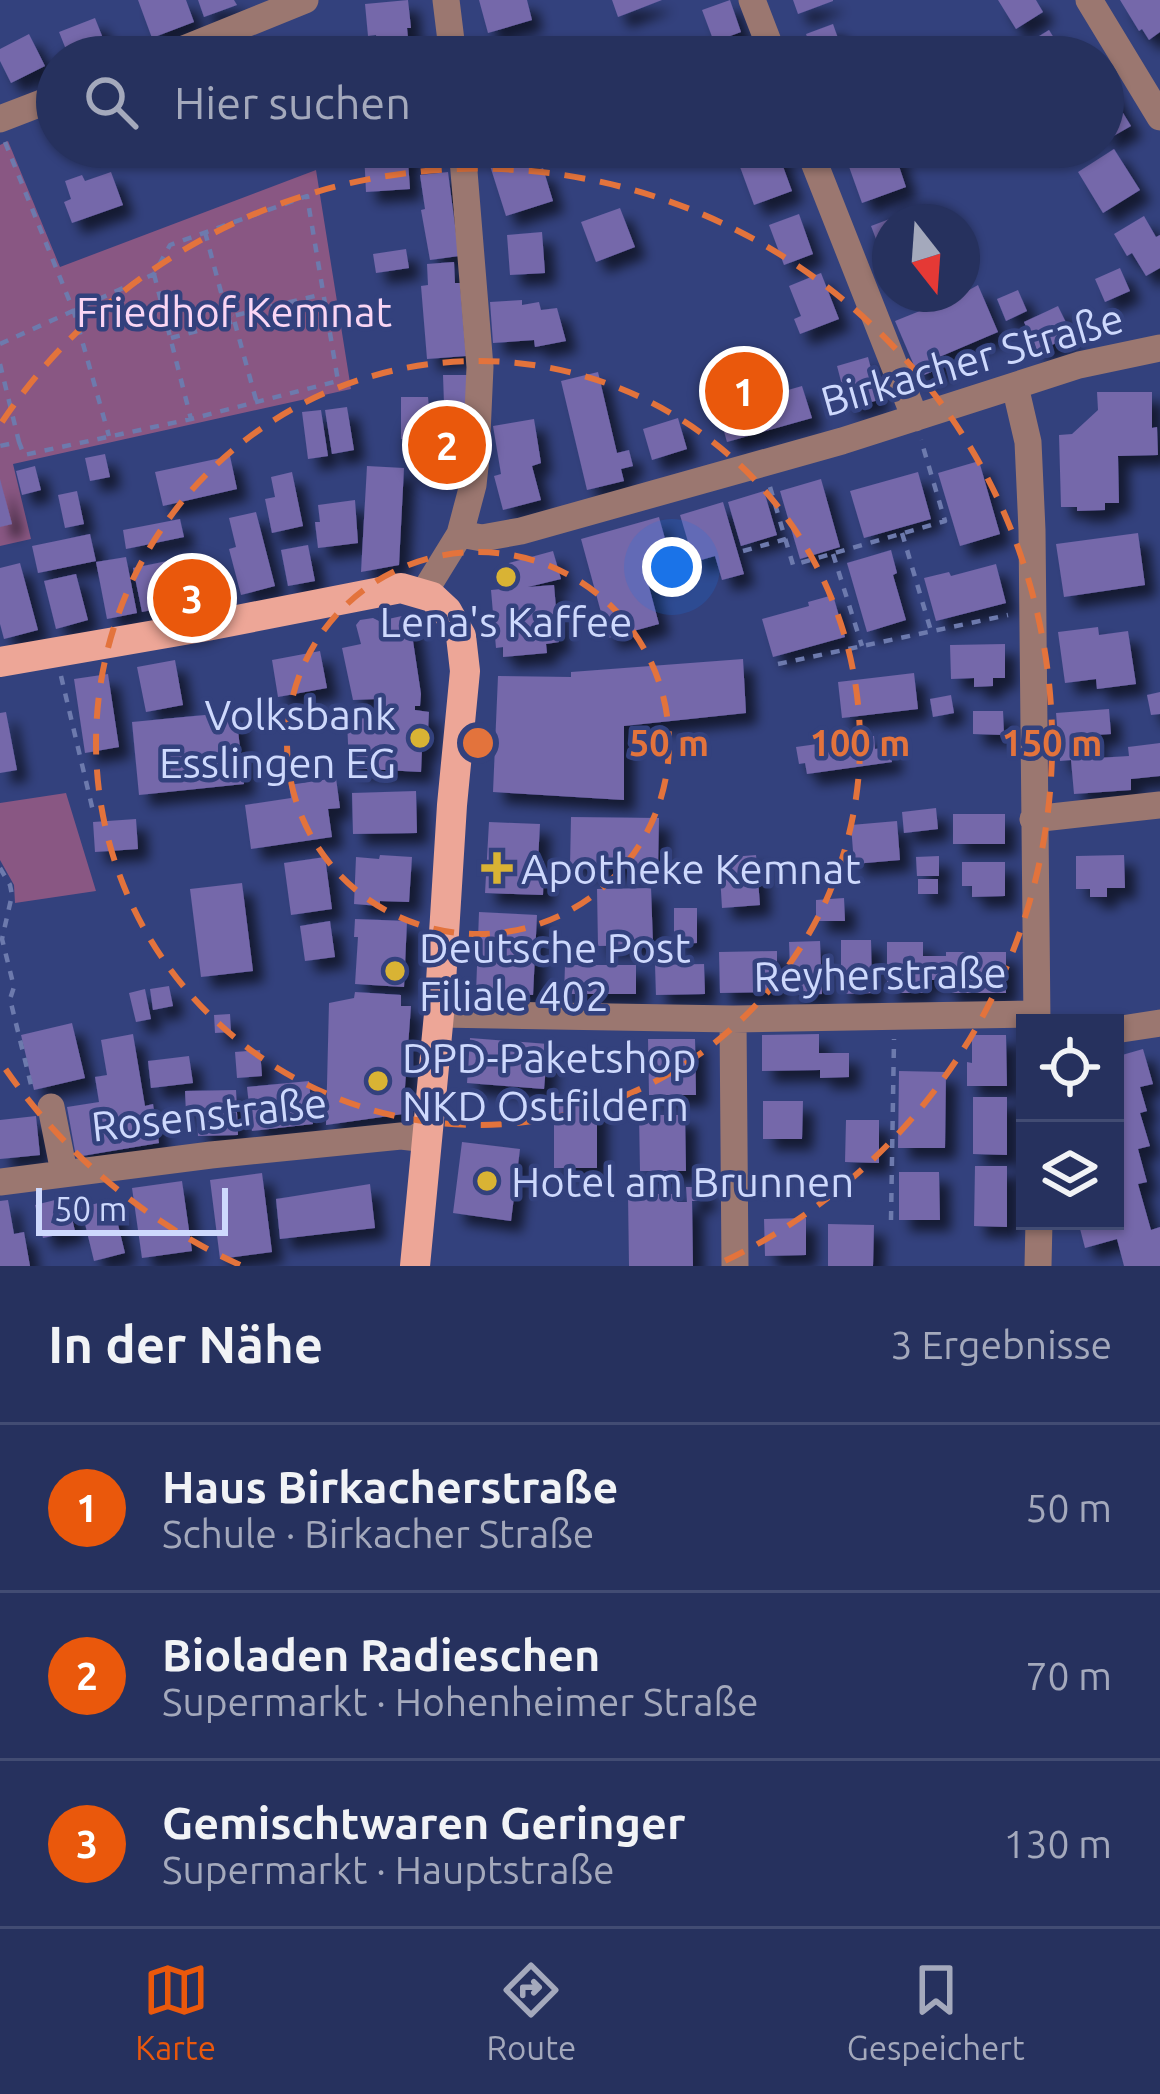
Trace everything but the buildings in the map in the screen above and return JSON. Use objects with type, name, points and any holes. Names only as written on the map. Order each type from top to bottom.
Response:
[{"type":"main road","points":[[0,662],[401,588],[440,604],[454,620],[465,671],[416,1266]]},
{"type":"street","points":[[216,36],[304,0]]},
{"type":"street","points":[[446,0],[450,36]]},
{"type":"street","points":[[752,0],[766,36]]},
{"type":"street","points":[[1089,0],[1111,36]]},
{"type":"street","points":[[1124,58],[1160,117]]},
{"type":"street","points":[[0,119],[36,105]]},
{"type":"street","points":[[423,594],[460,534],[473,485],[480,385],[464,168]]},
{"type":"street","points":[[816,168],[915,418]]},
{"type":"street","name":"Birkacher Straße","points":[[460,534],[500,536],[763,464],[1079,365],[1160,348]]},
{"type":"street","points":[[1015,386],[1028,442],[1036,1014]]},
{"type":"street","points":[[1033,819],[1160,806]]},
{"type":"street","name":"Reyherstraße","points":[[440,1014],[1016,1018]]},
{"type":"street","points":[[733,1019],[735,1266]]},
{"type":"street","points":[[1124,1029],[1160,1023]]},
{"type":"street","points":[[41,1098],[64,1172]]},
{"type":"street","name":"Rosenstraße","points":[[0,1182],[401,1136],[428,1139]]},
{"type":"street","points":[[1038,1266],[1039,1230]]},
{"type":"path","points":[[0,131],[74,312],[109,436]]},
{"type":"path","points":[[0,344],[154,274],[170,244],[307,196],[338,381],[25,455],[0,364]]},
{"type":"path","points":[[205,232],[256,402]]},
{"type":"path","points":[[154,274],[191,418]]},
{"type":"path","points":[[171,338],[323,294]]},
{"type":"path","points":[[763,464],[793,565],[945,521],[915,418]]},
{"type":"path","points":[[0,446],[19,442]]},
{"type":"path","points":[[902,533],[931,631]]},
{"type":"path","points":[[743,551],[786,539]]},
{"type":"path","points":[[833,554],[862,646]]},
{"type":"path","points":[[778,664],[1032,610]]},
{"type":"path","points":[[55,653],[93,811]]},
{"type":"path","points":[[0,868],[12,896],[2,939],[14,987],[10,999],[41,1098]]},
{"type":"path","points":[[891,1220],[895,1016]]},
{"type":"green space","name":"Friedhof Kemnat","points":[[8,141],[60,267],[316,170],[351,389],[13,464],[31,539],[0,546],[0,145]]},
{"type":"green space","points":[[66,793],[96,891],[15,903],[14,885],[0,860],[0,803]]},
{"type":"place","name":"Haus Birkacherstraße","points":[[744,391]]},
{"type":"place","name":"Bioladen Radieschen","points":[[447,445]]},
{"type":"place","name":"Lena's Kaffee","points":[[506,577]]},
{"type":"place","name":"Gemischtwaren Geringer","points":[[192,598]]},
{"type":"place","name":"Volksbank Esslingen EG","points":[[420,738]]},
{"type":"place","name":"Apotheke Kemnat","points":[[497,868]]},
{"type":"place","name":"Deutsche Post Filiale 402","points":[[395,971]]},
{"type":"place","name":"DPD-Paketshop NKD Ostfildern","points":[[378,1081]]},
{"type":"place","name":"Hotel am Brunnen","points":[[487,1181]]}]
